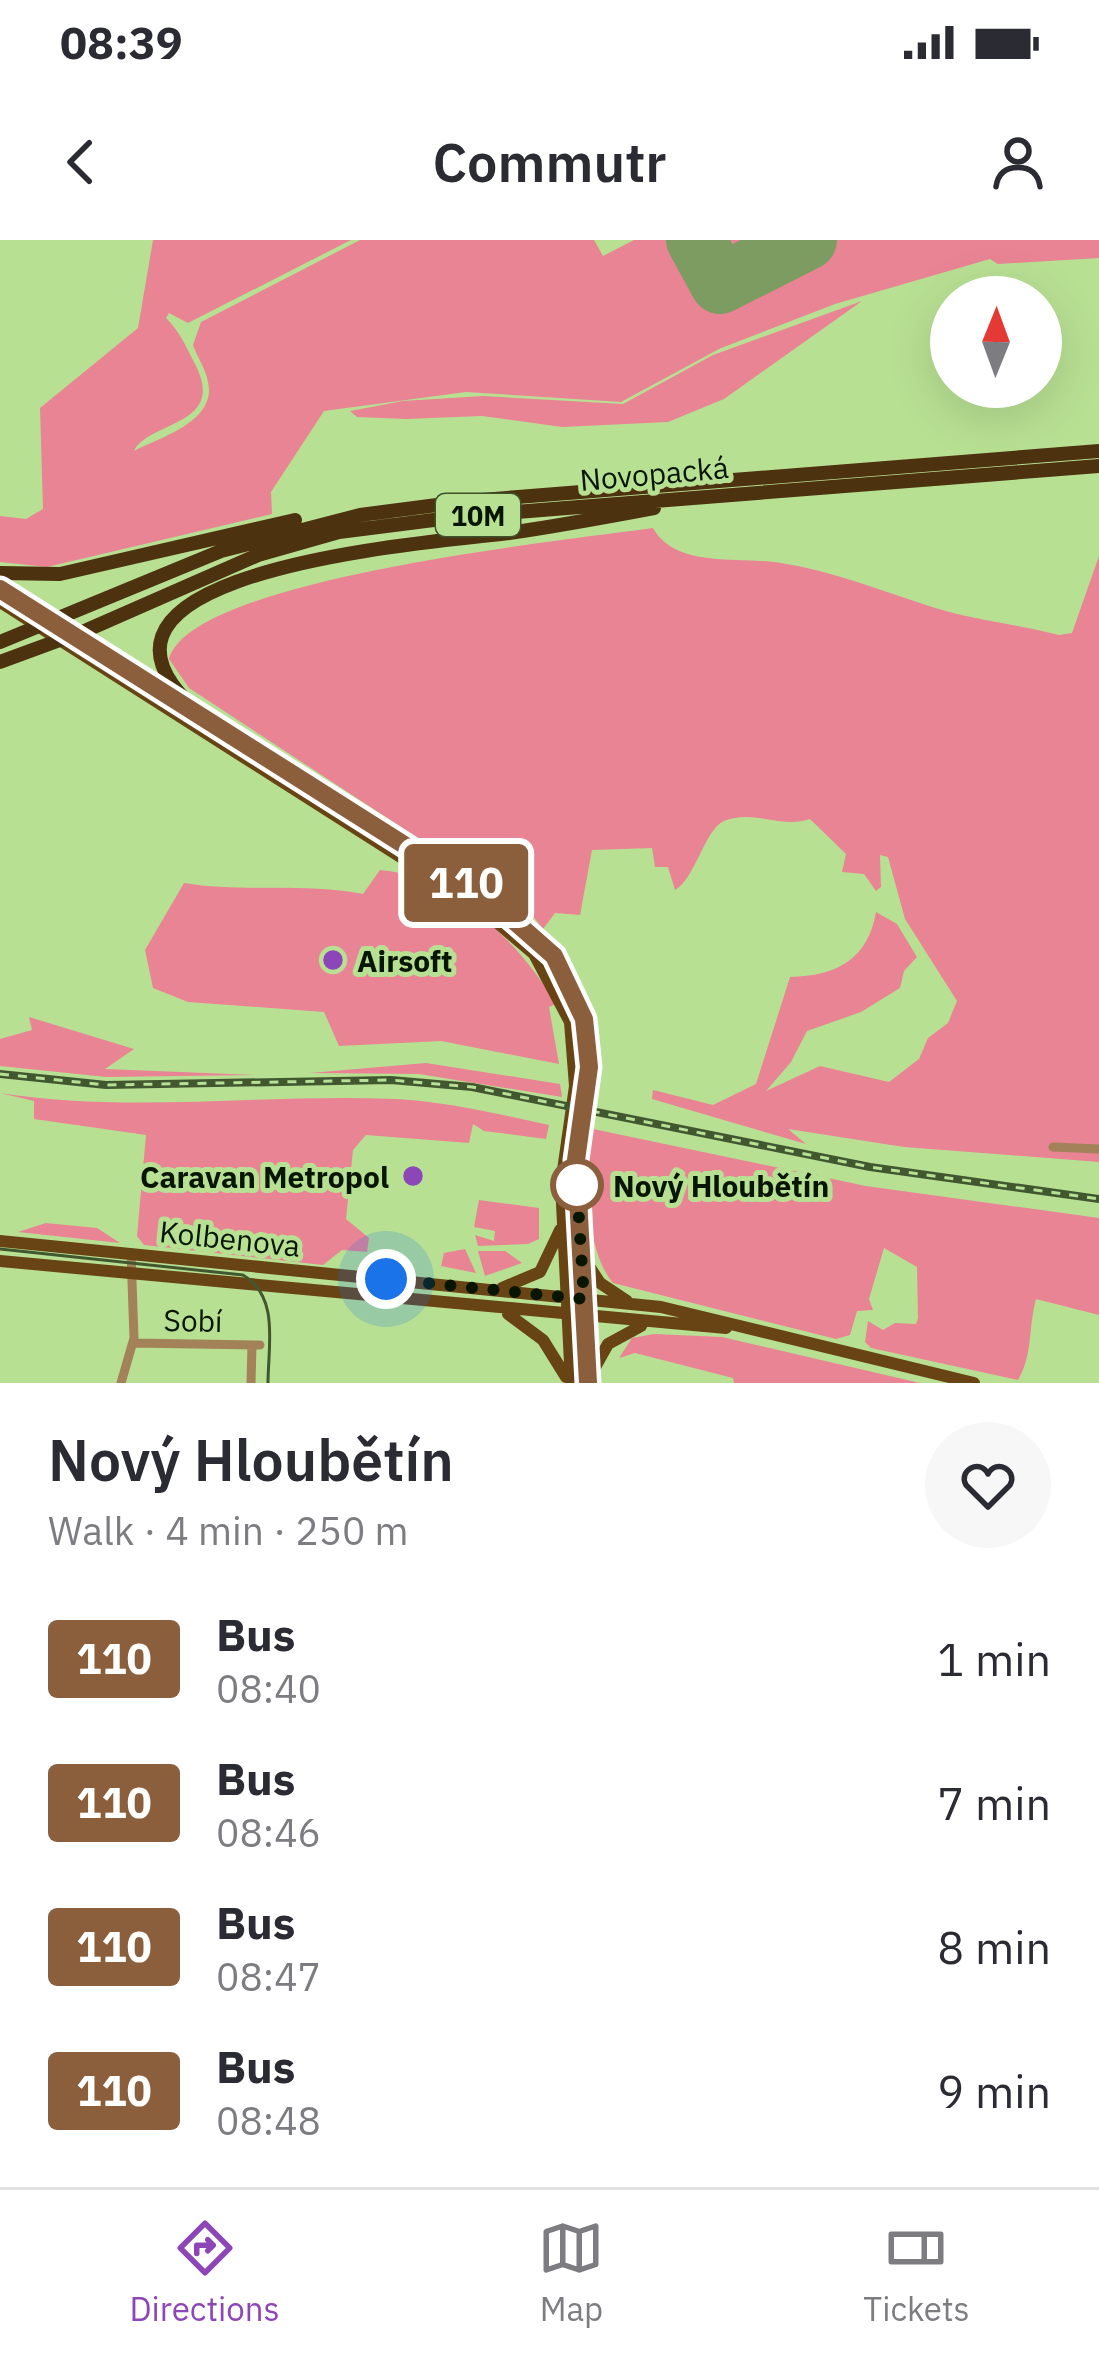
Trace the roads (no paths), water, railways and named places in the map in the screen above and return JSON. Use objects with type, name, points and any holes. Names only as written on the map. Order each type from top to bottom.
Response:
[{"type":"highway","name":"Novopacká","points":[[383,511],[1099,452]]},
{"type":"highway","name":"Novopacká","points":[[0,662],[87,631],[221,569],[301,541],[368,527],[1099,466]]},
{"type":"highway","name":"10M","points":[[209,721],[168,683],[158,662],[158,642],[175,616],[236,585],[308,560],[377,545],[508,533],[742,493]]},
{"type":"highway","name":"10M","points":[[0,642],[183,566],[286,532],[383,511]]},
{"type":"highway","name":"10M","points":[[0,573],[50,576],[311,517],[383,511]]},
{"type":"highway","points":[[0,589],[409,847]]},
{"type":"main road","points":[[0,602],[479,907],[534,954],[565,1006],[575,1049],[562,1224],[569,1383]]},
{"type":"main road","points":[[409,847],[528,928],[572,986],[589,1048],[576,1160],[588,1383]]},
{"type":"main road","points":[[496,1290],[540,1271],[562,1224]]},
{"type":"main road","name":"Kolbenova","points":[[0,1241],[639,1305],[974,1383]]},
{"type":"main road","points":[[581,1254],[605,1287],[639,1305]]},
{"type":"main road","name":"Kolbenova","points":[[0,1261],[646,1324],[740,1329]]},
{"type":"main road","points":[[502,1310],[543,1340],[569,1383]]},
{"type":"main road","points":[[588,1383],[608,1343],[646,1324]]},
{"type":"street","points":[[1053,1148],[1099,1149]]},
{"type":"street","points":[[121,1383],[134,1343],[131,1252]]},
{"type":"street","name":"Sobí","points":[[134,1343],[256,1345],[251,1383]]},
{"type":"tram line","points":[[0,1249],[243,1275],[255,1284],[267,1309],[268,1383]]},
{"type":"railway","points":[[0,1074],[106,1085],[391,1080],[472,1087],[870,1167],[1099,1199]]},
{"type":"place","name":"Airsoft","points":[[333,960]]},
{"type":"place","name":"Caravan Metropol","points":[[413,1176]]},
{"type":"place","name":"Nový Hloubětín","points":[[577,1185]]}]
